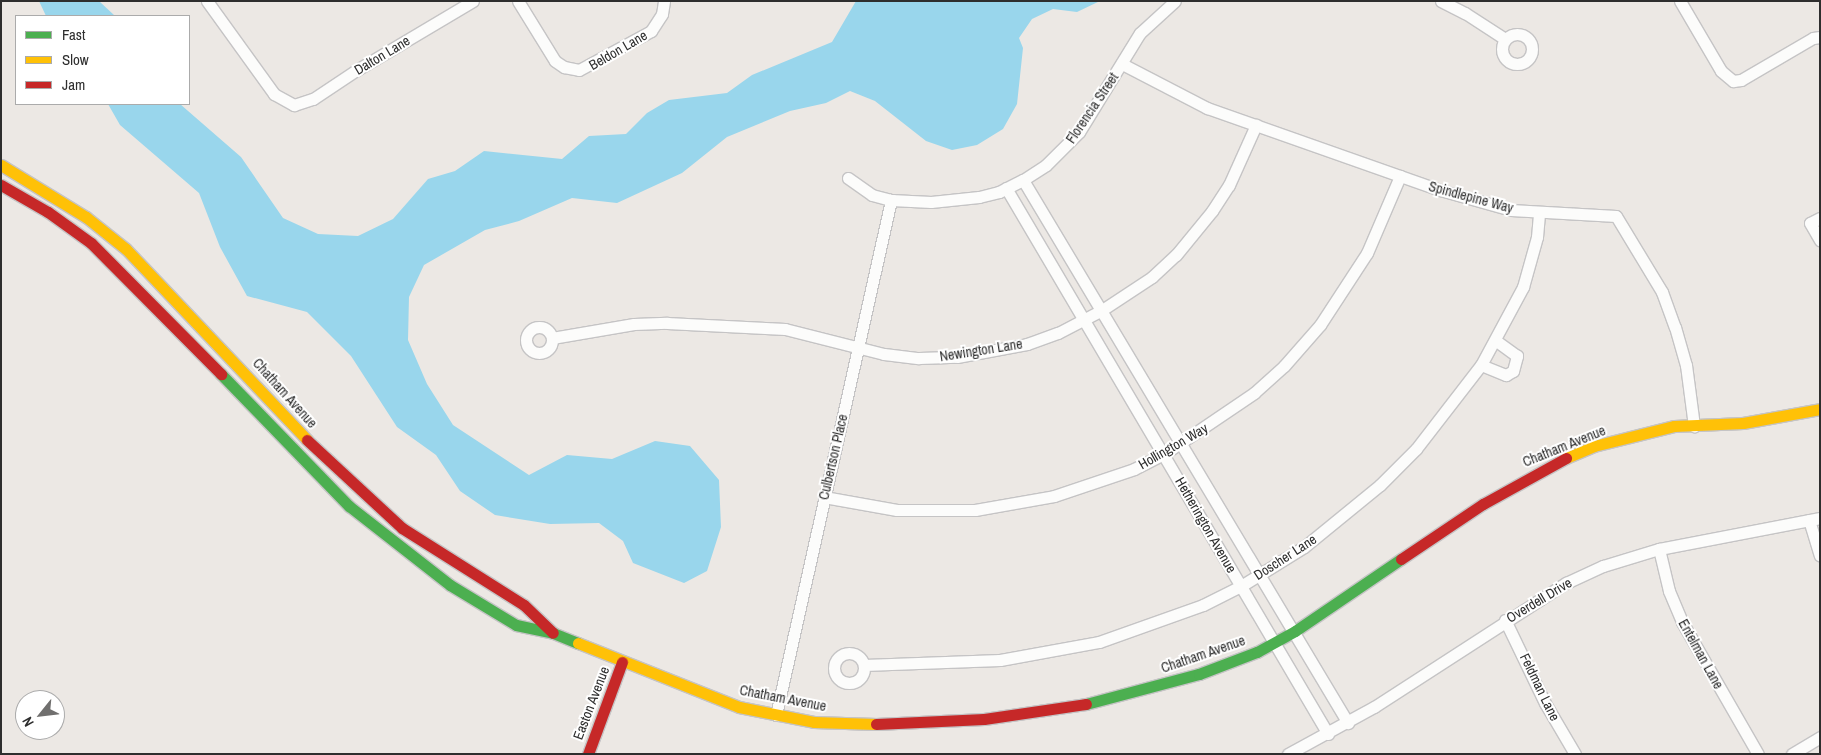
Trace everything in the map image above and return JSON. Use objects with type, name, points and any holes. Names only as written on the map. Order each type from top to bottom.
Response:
[{"type":"street","name":"Dalton Lane","points":[[208,1],[274,94],[290,104],[303,104],[314,99],[355,71],[473,1]]},
{"type":"street","name":"Beldon Lane","points":[[518,1],[555,61],[569,69],[584,69],[651,32],[661,18],[664,1]]},
{"type":"street","name":"Florencia Street","points":[[848,178],[872,195],[891,200],[954,201],[1006,188],[1024,180],[1046,164],[1074,138],[1140,33],[1175,1]]},
{"type":"street","points":[[1441,1],[1465,12],[1505,40]]},
{"type":"street","points":[[1680,1],[1721,71],[1733,81],[1741,80],[1813,38],[1820,37]]},
{"type":"street","name":"Spindlepine Way","points":[[1122,64],[1207,108],[1476,201],[1512,210],[1616,216],[1662,292],[1686,365],[1694,426]]},
{"type":"street","name":"Newington Lane","points":[[552,338],[634,324],[739,325],[785,329],[858,348],[919,358],[958,356],[1027,344],[1084,320],[1152,277],[1194,235],[1229,185],[1256,125]]},
{"type":"street","name":"Chatham Avenue","points":[[1,165],[78,212],[126,249],[226,351],[300,433],[402,528],[524,605],[553,633]]},
{"type":"street","name":"Hollington Way","points":[[824,497],[897,510],[974,510],[1062,494],[1134,469],[1164,454],[1254,392],[1284,366],[1320,325],[1367,253],[1400,176]]},
{"type":"street","name":"Hetherington Avenue","points":[[1024,180],[1181,444],[1295,630],[1348,723]]},
{"type":"street","name":"Chatham Avenue","points":[[1,186],[73,228],[118,268],[349,506],[450,585],[516,625],[553,633],[739,707],[814,722],[880,724],[984,719],[1067,709],[1199,674],[1233,662],[1295,630],[1530,475],[1594,446],[1674,426],[1743,423],[1820,410]]},
{"type":"street","name":"Hetherington Avenue","points":[[1006,188],[1328,734]]},
{"type":"street","name":"Culbertson Place","points":[[776,715],[891,200]]},
{"type":"street","name":"Doscher Lane","points":[[864,665],[952,663],[1046,654],[1156,624],[1241,586],[1304,547],[1380,485],[1446,413],[1481,365],[1523,287],[1537,237],[1539,212]]},
{"type":"street","points":[[1820,218],[1810,223],[1820,240]]},
{"type":"street","points":[[1481,365],[1506,375],[1514,371],[1518,356],[1495,340]]},
{"type":"street","points":[[1814,519],[1820,555]]},
{"type":"street","name":"Overdell Drive","points":[[1288,754],[1348,723],[1566,582],[1612,563],[1659,549],[1814,519]]},
{"type":"street","name":"Entelman Lane","points":[[1659,549],[1669,591],[1682,622],[1758,754]]},
{"type":"street","name":"Feldman Lane","points":[[1505,620],[1546,703],[1575,754]]},
{"type":"street","name":"Easton Avenue","points":[[588,754],[622,662]]},
{"type":"street","points":[[1792,754],[1820,737]]},
{"type":"water","points":[[39,1],[99,1],[114,15],[46,15]]},
{"type":"water","points":[[856,1],[1100,1],[1077,12],[1053,9],[1032,19],[1019,38],[1023,48],[1017,104],[1003,129],[977,145],[952,150],[926,141],[875,101],[850,91],[826,103],[790,111],[727,137],[682,173],[617,203],[572,198],[519,221],[485,230],[424,265],[409,297],[408,340],[427,384],[453,425],[529,475],[567,455],[612,459],[655,441],[690,446],[719,480],[721,527],[707,571],[684,583],[633,563],[623,541],[599,523],[550,524],[495,515],[460,491],[436,455],[397,427],[351,356],[307,312],[247,296],[220,247],[199,193],[120,125],[109,105],[181,105],[241,157],[283,218],[318,234],[358,236],[393,219],[428,179],[455,171],[484,151],[562,159],[589,136],[626,134],[647,113],[669,100],[727,93],[752,75],[832,42]]},
{"type":"traffic: fast","points":[[221,374],[349,506],[450,585],[516,625],[553,633],[578,643]]},
{"type":"traffic: fast","points":[[1086,704],[1199,674],[1257,652],[1295,631],[1401,559]]},
{"type":"traffic: slow","points":[[1,165],[86,217],[126,249],[307,440]]},
{"type":"traffic: slow","points":[[1566,458],[1594,446],[1674,426],[1743,423],[1820,409]]},
{"type":"traffic: slow","points":[[578,643],[739,707],[814,722],[876,724]]},
{"type":"traffic: jam","points":[[1,185],[48,212],[91,243],[221,374]]},
{"type":"traffic: jam","points":[[307,440],[402,528],[524,605],[553,633]]},
{"type":"traffic: jam","points":[[1401,559],[1483,504],[1566,458]]},
{"type":"traffic: jam","points":[[588,754],[622,662]]},
{"type":"traffic: jam","points":[[876,724],[984,719],[1086,704]]}]
